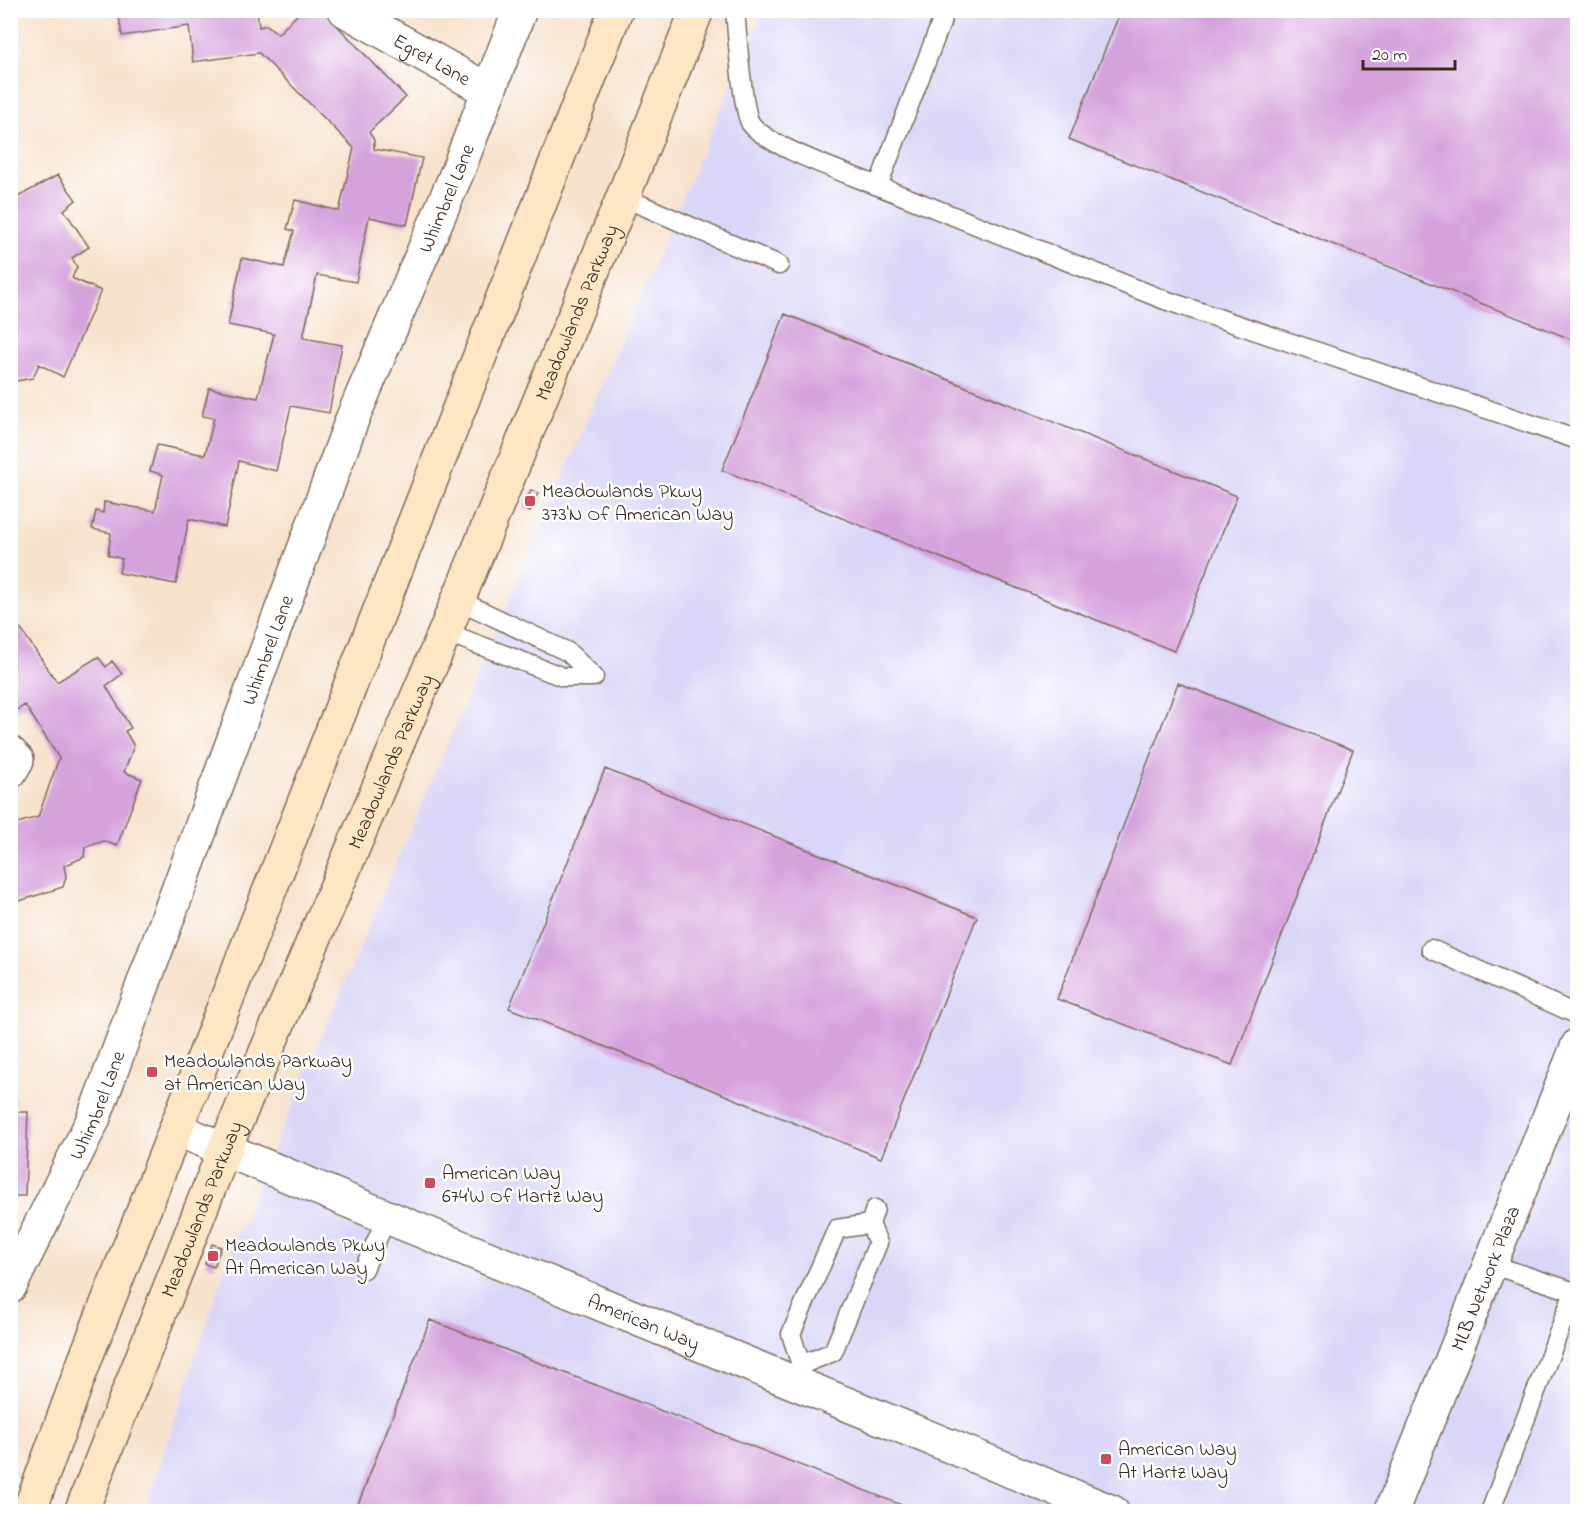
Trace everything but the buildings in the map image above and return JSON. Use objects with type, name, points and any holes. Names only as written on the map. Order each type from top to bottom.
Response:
[{"type":"main road","points":[[31,1503],[90,1346],[616,10]]},
{"type":"main road","name":"Meadowlands Parkway","points":[[81,1512],[225,1148],[445,632],[697,10]]},
{"type":"street","name":"Egret Lane","points":[[345,10],[489,91]]},
{"type":"street","name":"Whimbrel Lane","points":[[10,1286],[20,1241],[93,1120],[353,417],[456,176],[520,10]]},
{"type":"street","points":[[10,753],[17,760],[10,772]]},
{"type":"street","name":"MLB Network Plaza","points":[[1391,1512],[1578,1045]]},
{"type":"street","name":"American Way","points":[[176,1129],[387,1217],[796,1373],[1112,1512]]},
{"type":"lane","points":[[735,10],[744,94],[750,123],[771,142],[1162,298],[1578,440]]},
{"type":"lane","points":[[878,186],[946,10]]},
{"type":"lane","points":[[623,197],[779,265]]},
{"type":"lane","points":[[445,632],[563,677],[594,677],[568,652],[458,600]]},
{"type":"lane","points":[[1431,949],[1578,1015]]},
{"type":"lane","points":[[873,1216],[878,1243],[833,1352],[796,1373],[791,1334],[837,1229],[873,1216]]},
{"type":"lane","points":[[364,1269],[387,1217]]},
{"type":"lane","points":[[1490,1264],[1576,1292],[1490,1512]]},
{"type":"shaded area","points":[[763,11],[1577,11],[1577,1511],[144,1512],[234,1241]]},
{"type":"place","name":"Meadowlands Pkwy 373'N Of American Way","points":[[530,501]]},
{"type":"place","name":"Meadowlands Parkway at American Way","points":[[152,1072]]},
{"type":"place","name":"American Way 674'W Of Hartz Way","points":[[430,1183]]},
{"type":"place","name":"Meadowlands Pkwy At American Way","points":[[213,1256]]},
{"type":"place","name":"American Way At Hartz Way","points":[[1106,1459]]}]
